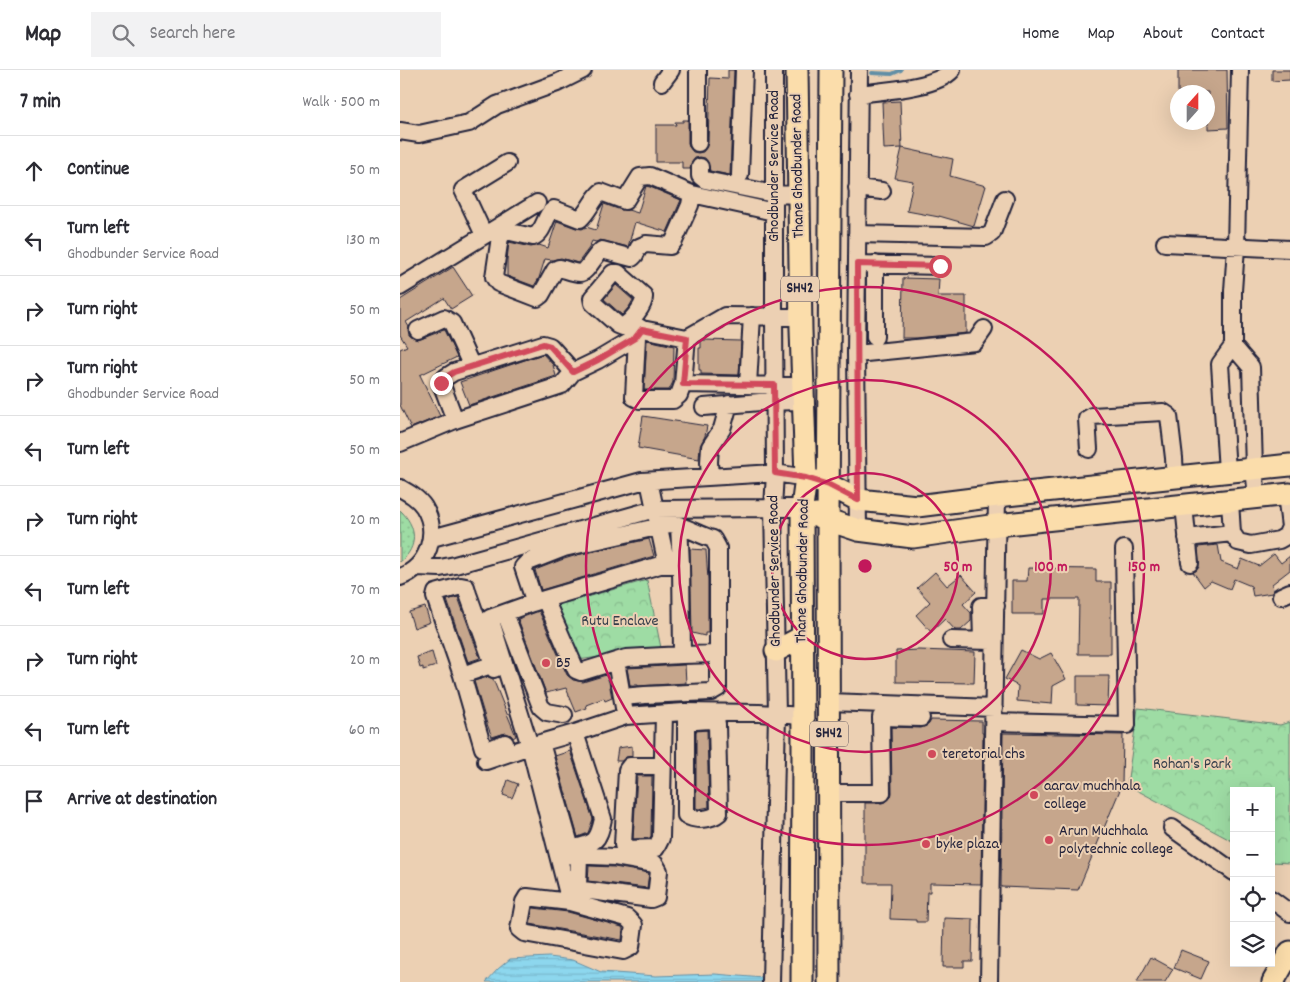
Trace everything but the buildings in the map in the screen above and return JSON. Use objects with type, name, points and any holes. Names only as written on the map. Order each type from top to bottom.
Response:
[{"type":"main road","name":"Thane Ghodbunder Road","points":[[829,982],[828,520],[831,70]]},
{"type":"main road","name":"Thane Ghodbunder Road","points":[[797,71],[800,317],[806,478],[802,508],[802,982]]},
{"type":"main road","points":[[806,478],[829,485],[858,500],[917,506],[1290,465]]},
{"type":"main road","points":[[802,508],[828,520],[858,530],[913,537],[997,525],[1288,494]]},
{"type":"main road","points":[[776,652],[802,637]]},
{"type":"main road","points":[[1273,982],[1290,952]]},
{"type":"street","points":[[400,130],[419,134],[469,124],[497,105],[556,83],[583,70]]},
{"type":"street","points":[[698,70],[698,143]]},
{"type":"street","points":[[740,175],[744,70]]},
{"type":"street","points":[[771,70],[797,71]]},
{"type":"street","name":"Ghodbunder Service Road","points":[[771,70],[774,194],[775,402],[773,508],[777,714],[771,982]]},
{"type":"street","points":[[858,530],[856,354],[859,70]]},
{"type":"street","points":[[858,94],[916,87],[947,75],[952,70]]},
{"type":"street","points":[[1226,471],[1220,364],[1232,346],[1240,70]]},
{"type":"street","points":[[484,235],[463,190],[507,163]]},
{"type":"street","points":[[700,167],[700,176],[705,180],[774,194],[799,196]]},
{"type":"street","points":[[692,194],[686,214],[670,246],[646,244],[639,246],[632,258],[602,250],[598,252],[584,272],[580,273],[559,268],[555,270],[541,295],[537,298],[498,283],[494,277],[500,237],[506,231],[533,238],[539,234],[550,211],[554,209],[580,218],[601,192],[625,201],[640,177],[650,176],[692,194],[774,212]]},
{"type":"street","points":[[857,188],[882,191]]},
{"type":"street","points":[[857,234],[986,238],[992,234],[1005,199]]},
{"type":"street","points":[[400,287],[537,203]]},
{"type":"street","points":[[1165,243],[1290,249]]},
{"type":"street","points":[[857,264],[940,266]]},
{"type":"street","points":[[875,337],[876,264]]},
{"type":"street","points":[[400,443],[455,420],[562,385],[573,372],[598,360],[636,329],[687,338],[725,316],[800,317]]},
{"type":"street","points":[[748,385],[752,316]]},
{"type":"street","points":[[418,330],[444,318],[452,323],[472,367]]},
{"type":"street","points":[[636,329],[634,398],[640,400],[674,400],[679,395],[683,384],[687,338]]},
{"type":"street","points":[[856,354],[975,342],[984,329]]},
{"type":"street","points":[[455,420],[441,383],[454,372],[543,344],[550,346],[573,372]]},
{"type":"street","points":[[1232,346],[1250,367],[1252,438],[1257,498]]},
{"type":"street","points":[[683,384],[774,385],[803,393]]},
{"type":"street","points":[[704,407],[775,402],[803,393]]},
{"type":"street","points":[[705,468],[710,447],[722,429],[729,404]]},
{"type":"street","points":[[1089,449],[1087,420],[1092,416],[1163,412],[1169,416],[1175,477]]},
{"type":"street","points":[[1225,440],[1252,438]]},
{"type":"street","points":[[432,538],[642,481],[705,468],[775,473],[806,478]]},
{"type":"street","points":[[649,481],[658,527],[674,565]]},
{"type":"street","points":[[400,488],[412,494],[424,506],[430,522],[432,538],[427,554],[418,567],[400,578]]},
{"type":"street","points":[[1230,501],[1232,533],[1238,542],[1251,545],[1279,540],[1286,536],[1290,527],[1288,494]]},
{"type":"street","points":[[989,982],[994,715],[988,641],[992,606],[997,496]]},
{"type":"street","points":[[1184,506],[1190,563]]},
{"type":"street","points":[[418,567],[440,568],[467,562],[655,509],[802,508]]},
{"type":"street","points":[[622,697],[711,692],[718,688],[718,654],[718,548],[713,539],[679,525],[670,524],[564,548],[528,562],[523,568],[534,600],[538,601],[576,670],[581,672],[626,658],[718,654]]},
{"type":"street","points":[[679,525],[674,565],[682,655]]},
{"type":"street","points":[[1187,538],[1232,533]]},
{"type":"street","points":[[829,702],[1127,724],[1124,549]]},
{"type":"street","points":[[987,551],[992,606]]},
{"type":"street","points":[[467,562],[472,578],[498,616],[541,707],[547,712],[564,716]]},
{"type":"street","points":[[498,616],[538,601],[660,565],[674,565]]},
{"type":"street","points":[[498,616],[498,662],[518,735],[517,739],[487,750],[483,748],[462,675],[435,597],[436,593],[461,586],[466,588],[498,662],[518,708],[536,744],[570,845],[574,848],[591,844],[597,839],[601,831],[603,819],[574,733]]},
{"type":"street","points":[[951,640],[988,641]]},
{"type":"street","points":[[616,661],[626,716]]},
{"type":"street","points":[[462,675],[498,662]]},
{"type":"street","points":[[518,708],[539,700]]},
{"type":"street","points":[[686,717],[759,712],[802,716]]},
{"type":"street","points":[[486,761],[626,716],[664,714],[710,720],[716,724],[719,814],[714,818],[691,819],[686,815],[686,717]]},
{"type":"street","points":[[663,766],[630,766],[627,770],[623,845],[627,849],[656,848],[661,838],[663,766],[664,714]]},
{"type":"street","points":[[829,793],[882,793],[881,717],[921,718]]},
{"type":"street","points":[[536,744],[558,854],[570,902]]},
{"type":"street","points":[[1172,828],[1230,869]]},
{"type":"street","points":[[558,854],[615,857],[655,864],[659,871],[656,897],[651,899],[583,890],[578,887],[579,856]]},
{"type":"street","points":[[527,897],[570,902],[627,918],[634,925],[631,948],[623,951],[524,933],[519,928],[524,902],[527,897]]},
{"type":"street","points":[[1275,902],[1290,913]]},
{"type":"green space","points":[[400,510],[410,523],[413,543],[406,556],[400,562]]},
{"type":"green space","name":"Rutu Enclave","points":[[647,580],[661,648],[571,661],[558,605]]},
{"type":"green space","name":"Rohan's Park","points":[[1138,708],[1280,725],[1290,722],[1290,863],[1275,862],[1275,787],[1230,787],[1230,840],[1127,785]]},
{"type":"water","points":[[549,957],[573,960],[601,972],[656,976],[715,974],[763,978],[763,982],[486,982],[510,959]]},
{"type":"waterway","points":[[872,73],[892,74],[901,70]]},
{"type":"place","name":"B5","points":[[546,663]]},
{"type":"place","name":"teretorial chs","points":[[932,754]]},
{"type":"place","name":"aarav muchhala college","points":[[1034,795]]},
{"type":"place","name":"Arun Muchhala polytechnic college","points":[[1049,840]]},
{"type":"place","name":"byke plaza","points":[[926,844]]},
{"type":"route","points":[[441,383],[454,372],[543,344],[550,346],[573,372],[637,337],[642,329],[687,338],[683,384],[774,385],[775,473],[806,478],[829,485],[858,500],[857,264],[940,266]]}]
